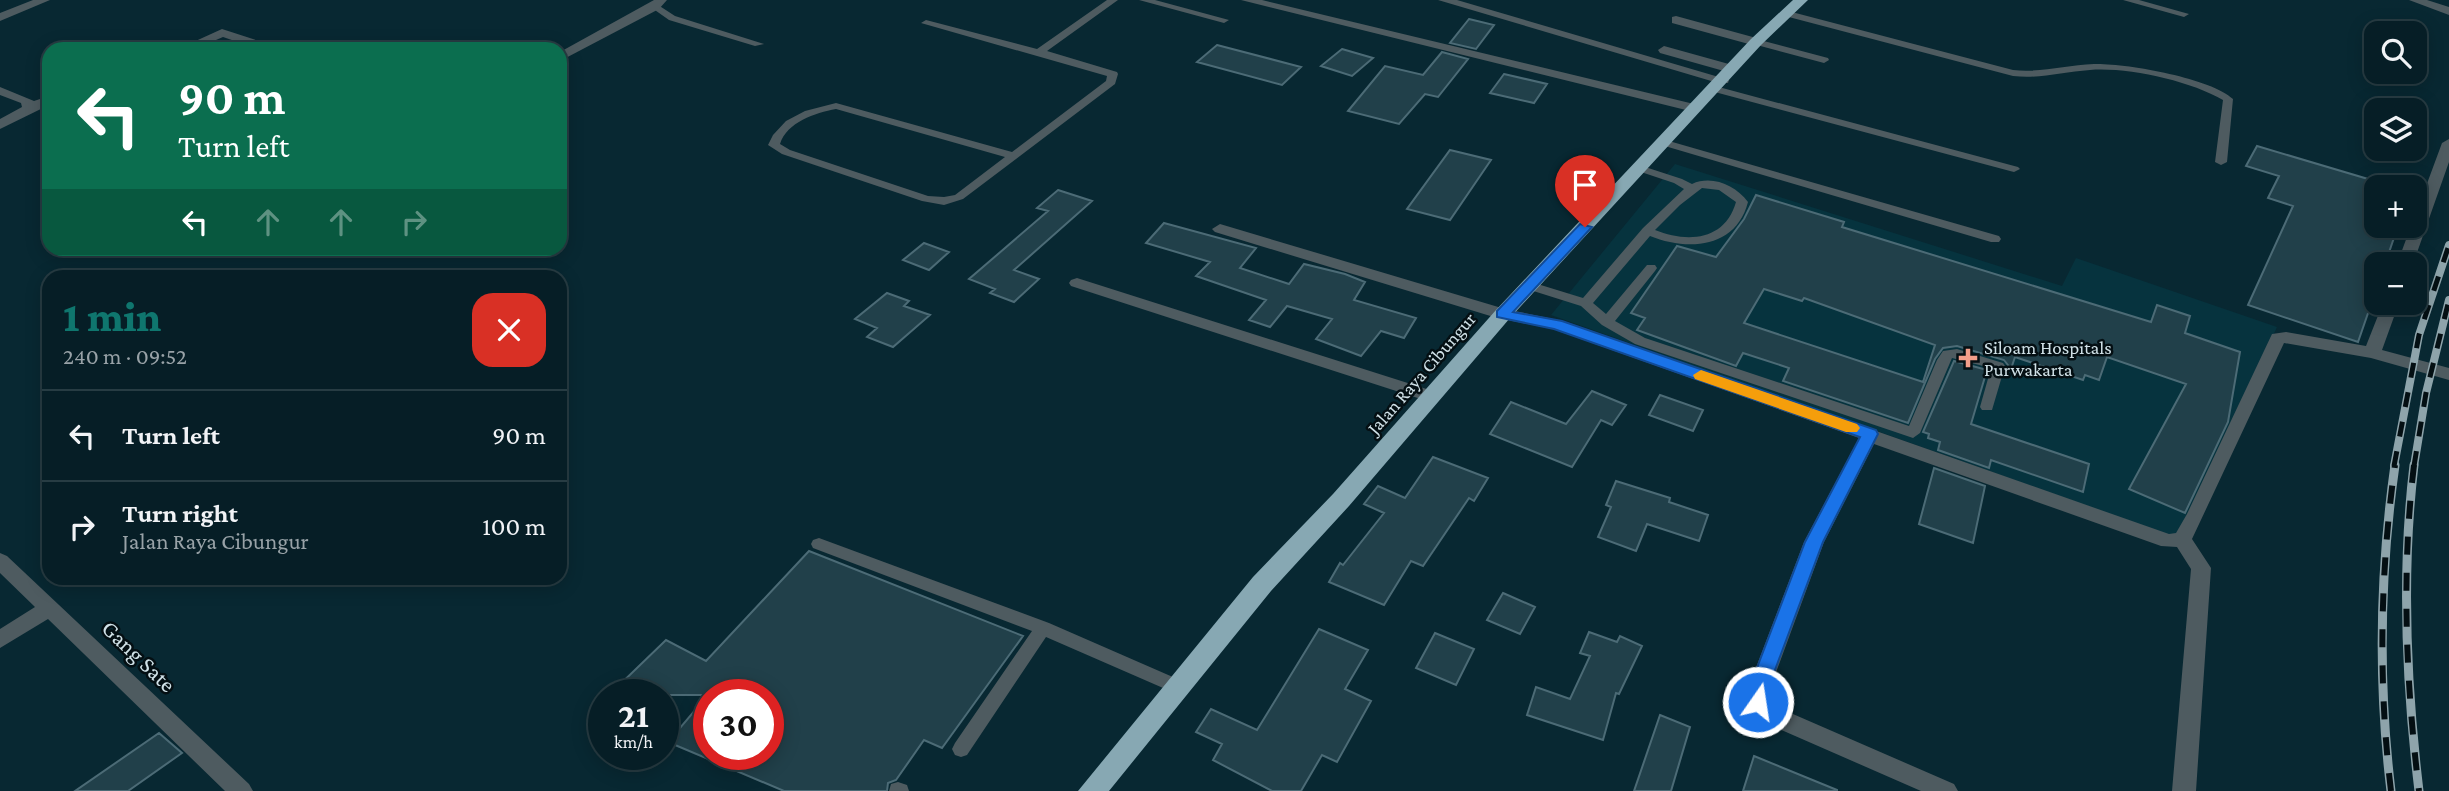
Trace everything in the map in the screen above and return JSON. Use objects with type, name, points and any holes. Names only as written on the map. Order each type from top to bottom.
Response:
[{"type":"highway","name":"Jalan Raya Cibungur","points":[[1092,791],[1262,584],[1341,500],[1503,314],[1756,42],[1796,4]]},
{"type":"street","points":[[0,17],[44,0]]},
{"type":"street","points":[[1247,0],[1694,108]]},
{"type":"street","points":[[1444,0],[1723,79]]},
{"type":"street","points":[[1485,0],[1552,19],[1723,79]]},
{"type":"street","points":[[2415,0],[2449,11]]},
{"type":"street","points":[[567,53],[658,3]]},
{"type":"street","points":[[1541,28],[1552,19]]},
{"type":"street","points":[[1676,20],[1756,42]]},
{"type":"street","points":[[201,42],[222,33],[249,42]]},
{"type":"street","points":[[0,91],[27,101],[29,108]]},
{"type":"street","points":[[0,125],[42,103]]},
{"type":"street","points":[[2409,252],[2449,143]]},
{"type":"street","points":[[1220,229],[1503,314],[1557,325],[2173,542],[2182,538],[2196,515],[2278,338],[2286,337],[2372,353],[2449,374]]},
{"type":"street","points":[[1077,282],[1430,396]]},
{"type":"street","points":[[2372,353],[2386,315]]},
{"type":"street","points":[[1870,434],[1814,542],[1759,686],[1758,702],[1778,718],[1946,791]]},
{"type":"street","points":[[2182,538],[2201,568],[2184,791]]},
{"type":"street","name":"Gang Sate","points":[[0,561],[241,791]]},
{"type":"street","points":[[0,640],[49,608]]},
{"type":"lane","points":[[1039,52],[1113,0]]},
{"type":"lane","points":[[1144,0],[1224,20]]},
{"type":"lane","points":[[2128,0],[2185,14]]},
{"type":"lane","points":[[658,3],[672,18],[760,44]]},
{"type":"lane","points":[[1796,4],[2014,73],[2038,77],[2097,66],[2209,88],[2228,99],[2221,162]]},
{"type":"lane","points":[[926,23],[1113,74],[1111,82],[1011,155],[959,197],[944,201],[926,199],[786,152],[774,145],[775,137],[788,125],[812,112],[836,106],[1011,155]]},
{"type":"lane","points":[[1756,42],[1824,60]]},
{"type":"lane","points":[[1723,79],[2014,169]]},
{"type":"lane","points":[[1662,142],[1994,239]]},
{"type":"lane","points":[[1639,168],[1678,181],[1691,189]]},
{"type":"lane","points":[[1586,303],[1647,231],[1691,189],[1708,184],[1721,187],[1739,196],[1742,202],[1741,209],[1711,240],[1679,242],[1647,231]]},
{"type":"lane","points":[[1607,322],[1651,268]]},
{"type":"lane","points":[[1531,286],[1586,303],[1607,322],[1640,341],[1913,433],[1944,360],[1948,354],[1957,353],[1998,366],[1987,407]]},
{"type":"lane","points":[[819,544],[1043,628],[1177,686]]},
{"type":"lane","points":[[961,749],[1043,628]]},
{"type":"shaded area","name":"Siloam Hospitals Purwakarta","points":[[1675,164],[2062,286],[2076,258],[2277,327],[2180,539],[1551,315]]},
{"type":"building","points":[[1469,19],[1494,25],[1476,49],[1450,43]]},
{"type":"building","points":[[1217,45],[1301,67],[1282,85],[1197,62]]},
{"type":"building","points":[[1342,49],[1373,58],[1352,76],[1321,66]]},
{"type":"building","points":[[1442,52],[1468,59],[1438,97],[1425,94],[1399,124],[1348,111],[1385,66],[1423,75]]},
{"type":"building","points":[[1504,74],[1547,84],[1534,103],[1490,93]]},
{"type":"building","points":[[2257,146],[2364,178],[2364,238],[2394,238],[2389,252],[2364,252],[2364,315],[2367,315],[2358,342],[2248,305],[2293,206],[2268,198],[2279,176],[2246,166]]},
{"type":"building","points":[[1450,150],[1491,160],[1450,220],[1407,209]]},
{"type":"building","points":[[1058,190],[1092,201],[1014,270],[1039,279],[1014,302],[990,293],[995,289],[969,279],[1048,211],[1037,208]]},
{"type":"building","points":[[1756,195],[1844,222],[1842,227],[2151,322],[2157,305],[2190,316],[2185,333],[2240,352],[2228,422],[2185,513],[2129,489],[2186,384],[2107,357],[2099,380],[2085,375],[2083,380],[2015,357],[2011,369],[2004,360],[1957,346],[1943,348],[1935,359],[1908,423],[1783,381],[1789,368],[1743,353],[1736,366],[1637,330],[1645,318],[1631,313],[1677,246],[1716,257],[1744,219]],"holes":[[[1764,289],[1802,301],[1804,298],[1935,345],[1923,382],[1744,323]]]},
{"type":"building","points":[[1164,223],[1256,248],[1240,268],[1289,284],[1304,264],[1345,274],[1365,282],[1354,300],[1416,318],[1404,338],[1381,331],[1361,356],[1316,339],[1332,319],[1287,306],[1270,327],[1249,320],[1266,300],[1196,276],[1210,262],[1146,243]]},
{"type":"building","points":[[924,243],[949,252],[929,270],[903,260]]},
{"type":"building","points":[[887,293],[909,301],[904,306],[930,315],[893,347],[867,337],[877,328],[855,319]]},
{"type":"building","points":[[1954,361],[1987,370],[1971,424],[2089,464],[2083,492],[1991,460],[1989,468],[1938,450],[1940,442],[1928,438],[1929,434],[1923,432]]},
{"type":"building","points":[[1592,391],[1626,405],[1612,425],[1601,420],[1572,467],[1490,434],[1511,402],[1566,424]]},
{"type":"building","points":[[1660,395],[1703,410],[1693,431],[1649,415]]},
{"type":"building","points":[[1433,457],[1488,478],[1474,501],[1469,498],[1423,566],[1411,561],[1384,605],[1329,582],[1340,563],[1343,565],[1384,513],[1364,504],[1378,486],[1405,498]]},
{"type":"building","points":[[1934,468],[1985,486],[1973,543],[1919,524]]},
{"type":"building","points":[[1616,481],[1670,498],[1669,502],[1708,515],[1699,541],[1647,524],[1636,551],[1598,537],[1611,507],[1606,505]]},
{"type":"building","points":[[809,551],[1023,636],[942,748],[924,740],[896,780],[888,783],[887,791],[784,791],[734,770],[784,770],[784,679],[693,679],[693,695],[679,695],[679,679],[626,679],[666,640],[706,661]]},
{"type":"building","points":[[1503,593],[1535,607],[1520,634],[1487,620]]},
{"type":"building","points":[[1319,629],[1368,650],[1345,689],[1371,701],[1337,762],[1322,755],[1301,791],[1272,791],[1213,760],[1222,744],[1196,732],[1211,709],[1257,730]]},
{"type":"building","points":[[1589,632],[1617,642],[1620,636],[1642,646],[1619,694],[1616,693],[1603,740],[1527,715],[1536,687],[1570,699],[1590,656],[1580,653]]},
{"type":"building","points":[[1435,633],[1474,649],[1456,685],[1416,668]]},
{"type":"building","points":[[693,713],[693,753],[679,747],[679,729]]},
{"type":"building","points":[[1660,715],[1690,727],[1671,791],[1634,791]]},
{"type":"building","points":[[159,733],[182,753],[128,791],[75,791]]},
{"type":"building","points":[[1754,756],[1837,790],[1837,791],[1743,791]]},
{"type":"railway","points":[[2394,466],[2419,335],[2449,245]]},
{"type":"railway","points":[[2414,466],[2426,393],[2449,300]]},
{"type":"railway","points":[[2391,791],[2384,710],[2382,628],[2386,546],[2395,465]]},
{"type":"railway","points":[[2414,465],[2406,587],[2408,669],[2419,791]]},
{"type":"slow traffic","points":[[1701,375],[1852,428]]},
{"type":"place","name":"Siloam Hospitals Purwakarta","points":[[1968,358]]},
{"type":"route","points":[[1585,227],[1503,314],[1545,321],[1870,434],[1814,542],[1759,686],[1758,702]]}]
